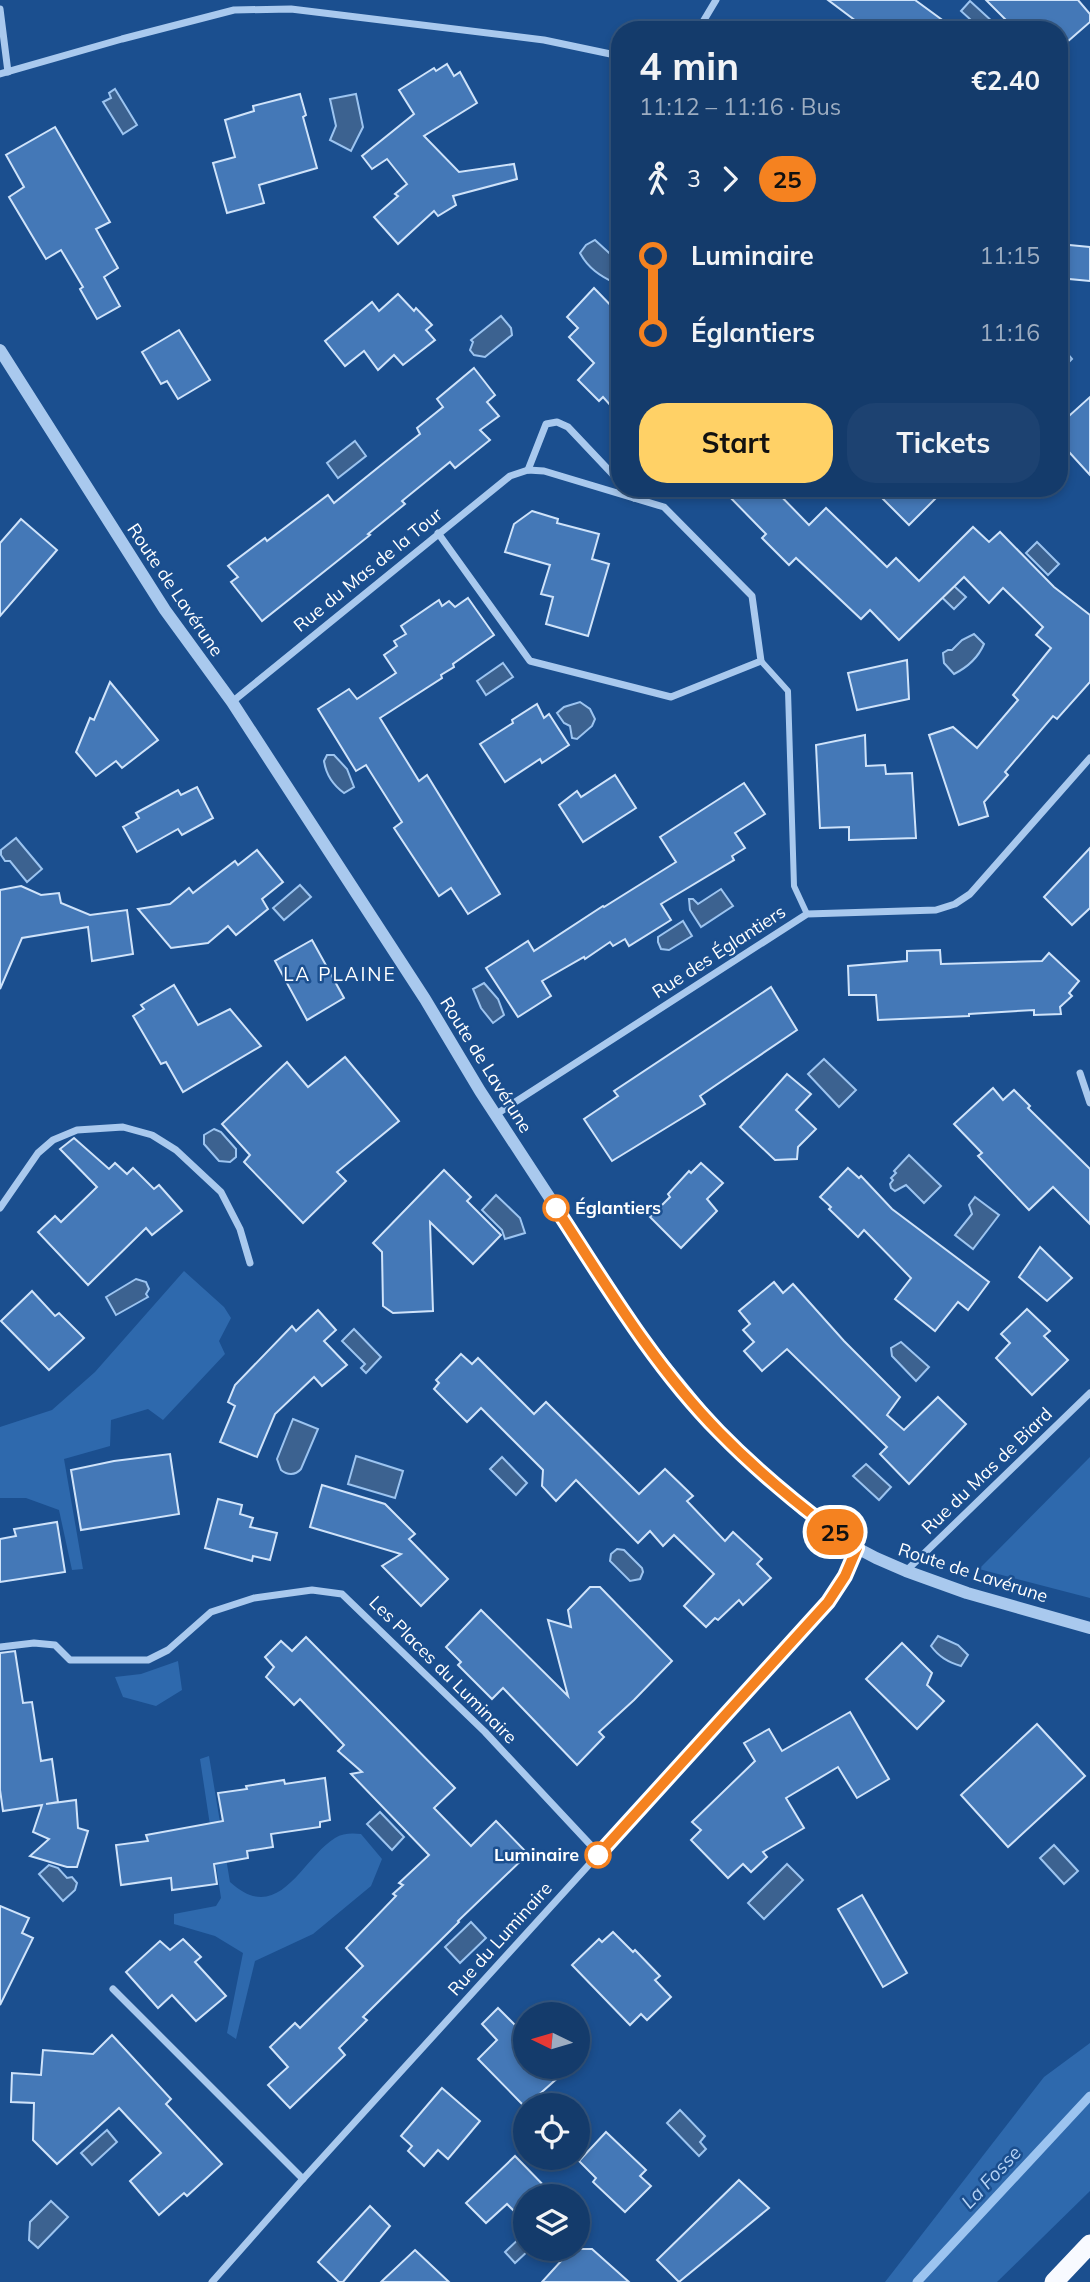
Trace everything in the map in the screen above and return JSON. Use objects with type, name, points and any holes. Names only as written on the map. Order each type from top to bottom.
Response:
[{"type":"highway","points":[[1054,2282],[1090,2244]]},
{"type":"street","points":[[703,21],[716,0]]},
{"type":"street","points":[[0,9],[4,73],[234,10],[291,9],[544,40],[611,54]]},
{"type":"street","name":"Route de Lavérune","points":[[0,350],[165,610],[232,702],[425,999],[495,1115],[638,1333],[718,1431],[803,1510],[857,1548],[905,1572],[967,1593],[1090,1628]]},
{"type":"street","points":[[611,472],[568,427],[557,422],[546,425],[528,470],[544,471],[611,492]]},
{"type":"street","name":"Rue du Mas de la Tour","points":[[232,702],[510,476],[528,470]]},
{"type":"street","points":[[628,497],[664,507],[752,596],[761,661],[788,691],[794,886],[807,914]]},
{"type":"street","points":[[438,533],[530,661],[671,697],[761,661]]},
{"type":"street","name":"Rue des Églantiers","points":[[495,1115],[807,914],[936,910],[956,904],[970,894],[1090,758]]},
{"type":"street","points":[[1080,1073],[1090,1102]]},
{"type":"street","points":[[0,1208],[38,1153],[53,1140],[76,1130],[123,1127],[152,1135],[176,1150],[221,1192],[240,1229],[250,1263]]},
{"type":"street","name":"Rue du Mas de Biard","points":[[905,1572],[1090,1393]]},
{"type":"street","name":"Rue du Luminaire","points":[[212,2282],[828,1602],[845,1576],[857,1548]]},
{"type":"street","name":"Les Places du Luminaire","points":[[0,1647],[34,1643],[55,1645],[70,1660],[148,1660],[168,1650],[211,1612],[254,1598],[300,1592],[329,1591],[342,1594],[485,1732],[599,1854]]},
{"type":"street","points":[[113,1989],[303,2179]]},
{"type":"shaded area","points":[[970,1],[992,21],[972,21],[961,11]]},
{"type":"shaded area","points":[[115,89],[137,125],[123,134],[103,102],[111,98],[109,93]]},
{"type":"shaded area","points":[[356,94],[363,127],[351,151],[330,140],[336,126],[330,99]]},
{"type":"shaded area","points":[[595,240],[611,255],[611,281],[595,271],[580,253],[586,245]]},
{"type":"shaded area","points":[[501,316],[511,328],[512,335],[485,357],[474,355],[470,350],[473,342],[471,340]]},
{"type":"shaded area","points":[[355,441],[366,456],[338,478],[327,463]]},
{"type":"shaded area","points":[[1037,542],[1059,564],[1048,575],[1026,553]]},
{"type":"shaded area","points":[[939,572],[966,597],[954,609],[928,584]]},
{"type":"shaded area","points":[[974,634],[984,644],[982,649],[972,662],[954,674],[944,663],[943,653],[952,650],[962,640]]},
{"type":"shaded area","points":[[503,663],[513,677],[486,695],[477,681]]},
{"type":"shaded area","points":[[580,702],[590,709],[595,719],[592,726],[577,739],[572,738],[570,726],[564,723],[557,713],[564,707]]},
{"type":"shaded area","points":[[327,755],[334,755],[347,769],[354,787],[344,793],[333,783],[325,766]]},
{"type":"shaded area","points":[[16,838],[42,869],[27,882],[10,861],[5,861],[1,855],[1,850]]},
{"type":"shaded area","points":[[300,885],[311,897],[284,920],[273,908]]},
{"type":"shaded area","points":[[721,889],[733,906],[701,927],[690,910],[689,899],[698,904]]},
{"type":"shaded area","points":[[683,921],[692,936],[669,950],[661,949],[658,937]]},
{"type":"shaded area","points":[[484,983],[498,999],[504,1015],[493,1023],[481,1008],[473,989]]},
{"type":"shaded area","points":[[824,1059],[856,1090],[839,1107],[808,1074]]},
{"type":"shaded area","points":[[214,1129],[221,1132],[236,1149],[236,1157],[230,1162],[219,1161],[204,1144],[204,1135]]},
{"type":"shaded area","points":[[909,1155],[941,1186],[924,1203],[906,1185],[895,1191],[891,1188],[891,1178],[896,1173],[894,1171]]},
{"type":"shaded area","points":[[496,1195],[520,1218],[525,1233],[505,1239],[502,1230],[482,1210]]},
{"type":"shaded area","points":[[975,1197],[999,1215],[973,1249],[955,1235],[972,1214],[969,1205]]},
{"type":"shaded area","points":[[184,1271],[224,1307],[231,1318],[219,1341],[225,1354],[163,1420],[148,1409],[111,1420],[110,1446],[64,1459],[83,1569],[72,1570],[59,1510],[26,1498],[0,1498],[0,1427],[52,1410],[95,1372]]},
{"type":"shaded area","points":[[136,1279],[146,1282],[148,1297],[116,1315],[106,1297]]},
{"type":"shaded area","points":[[354,1329],[381,1357],[366,1373],[361,1368],[365,1364],[342,1341]]},
{"type":"shaded area","points":[[901,1342],[929,1367],[916,1381],[892,1356],[891,1348]]},
{"type":"shaded area","points":[[293,1419],[318,1429],[301,1469],[291,1474],[281,1470],[277,1459]]},
{"type":"shaded area","points":[[356,1456],[403,1471],[395,1498],[348,1484]]},
{"type":"shaded area","points":[[502,1457],[527,1483],[516,1495],[490,1469]]},
{"type":"shaded area","points":[[1090,1457],[1090,1598],[979,1569]]},
{"type":"shaded area","points":[[866,1464],[891,1487],[879,1500],[853,1476]]},
{"type":"shaded area","points":[[617,1549],[624,1550],[642,1568],[640,1579],[630,1581],[610,1561],[611,1554]]},
{"type":"shaded area","points":[[938,1636],[958,1645],[968,1655],[961,1666],[944,1659],[931,1646]]},
{"type":"shaded area","points":[[178,1661],[182,1690],[156,1706],[123,1697],[115,1677],[141,1674]]},
{"type":"shaded area","points":[[209,1756],[230,1882],[247,1894],[262,1897],[276,1893],[323,1847],[344,1834],[361,1834],[382,1859],[371,1886],[313,1934],[255,1961],[236,2039],[227,2033],[243,1953],[215,1936],[174,1924],[174,1914],[216,1906],[221,1898],[200,1759]]},
{"type":"shaded area","points":[[380,1812],[404,1837],[392,1850],[367,1824]]},
{"type":"shaded area","points":[[1054,1845],[1078,1871],[1064,1884],[1040,1858]]},
{"type":"shaded area","points":[[787,1864],[803,1880],[764,1919],[748,1903]]},
{"type":"shaded area","points":[[49,1865],[58,1868],[67,1878],[72,1877],[77,1883],[75,1890],[63,1901],[39,1874]]},
{"type":"shaded area","points":[[471,1922],[486,1938],[460,1963],[445,1947]]},
{"type":"shaded area","points":[[1090,2043],[1090,2191],[997,2282],[885,2282],[1044,2077]]},
{"type":"shaded area","points":[[680,2110],[705,2136],[700,2142],[706,2149],[699,2156],[667,2123]]},
{"type":"shaded area","points":[[107,2130],[117,2142],[92,2165],[81,2153]]},
{"type":"shaded area","points":[[51,2201],[68,2217],[38,2248],[29,2240],[30,2222]]},
{"type":"shaded area","points":[[513,2244],[513,2261],[505,2252]]},
{"type":"building","points":[[828,0],[915,0],[944,21],[856,21]]},
{"type":"building","points":[[986,0],[1078,0],[1090,14],[1090,22],[1068,41],[1068,21],[1007,21]]},
{"type":"building","points":[[447,64],[454,76],[460,72],[477,103],[424,136],[459,172],[514,164],[517,179],[453,196],[456,205],[438,216],[434,211],[398,244],[374,217],[398,196],[395,194],[407,184],[387,159],[372,169],[362,156],[414,114],[399,90],[434,68],[436,71]]},
{"type":"building","points":[[300,94],[306,115],[303,117],[317,168],[259,185],[264,203],[227,213],[213,163],[235,157],[225,120],[254,111],[253,106]]},
{"type":"building","points":[[55,127],[110,222],[96,229],[118,268],[104,277],[120,306],[97,319],[80,289],[83,287],[61,250],[46,259],[9,197],[24,187],[6,155]]},
{"type":"building","points":[[1068,245],[1090,247],[1090,281],[1068,279]]},
{"type":"building","points":[[594,288],[611,306],[611,406],[603,397],[599,401],[578,380],[594,363],[569,337],[578,328],[567,317]]},
{"type":"building","points":[[398,294],[432,325],[426,330],[435,340],[403,365],[394,355],[378,370],[364,351],[345,366],[325,341],[372,302],[379,311]]},
{"type":"building","points":[[179,330],[210,380],[178,399],[167,381],[161,384],[142,352]]},
{"type":"building","points":[[474,368],[495,395],[487,402],[499,416],[480,430],[490,440],[455,468],[450,462],[402,501],[405,504],[368,534],[370,535],[262,621],[231,582],[238,577],[228,566],[265,538],[267,541],[328,495],[334,503],[420,434],[417,428],[443,407],[437,399]]},
{"type":"building","points":[[1090,397],[1090,475],[1068,451],[1068,417]]},
{"type":"building","points":[[730,497],[782,497],[809,525],[826,508],[887,567],[896,558],[919,581],[973,527],[989,542],[1000,532],[1054,587],[1090,615],[1090,682],[1057,719],[1053,716],[1005,772],[1008,775],[984,802],[988,816],[959,825],[929,735],[953,727],[977,748],[1018,700],[1013,695],[1051,648],[1036,635],[1043,627],[1003,588],[989,603],[964,577],[899,640],[870,610],[861,619],[796,558],[789,565],[762,538],[766,534]]},
{"type":"building","points":[[881,497],[937,497],[909,525]]},
{"type":"building","points":[[532,511],[558,519],[557,523],[599,534],[592,559],[609,564],[588,636],[546,624],[553,597],[541,594],[550,565],[505,552],[514,524]]},
{"type":"building","points":[[21,519],[57,550],[0,616],[0,543]]},
{"type":"building","points":[[468,598],[494,635],[453,664],[454,667],[441,675],[442,678],[380,718],[419,781],[427,775],[500,894],[468,914],[451,888],[439,896],[394,828],[402,822],[366,765],[356,771],[318,709],[349,689],[357,699],[396,673],[384,655],[397,646],[394,641],[406,634],[401,626],[439,600],[442,606],[449,601],[455,607]]},
{"type":"building","points":[[907,660],[909,699],[857,710],[848,673]]},
{"type":"building","points":[[110,682],[158,740],[122,768],[116,761],[96,776],[76,752],[90,718],[94,720]]},
{"type":"building","points":[[537,704],[544,718],[549,714],[569,745],[542,763],[540,759],[505,782],[480,744]]},
{"type":"building","points":[[865,735],[866,766],[885,765],[886,774],[912,773],[916,838],[849,840],[849,827],[820,828],[816,745]]},
{"type":"building","points":[[615,775],[636,808],[583,842],[559,805],[577,791],[581,797]]},
{"type":"building","points":[[744,783],[765,814],[735,833],[745,848],[732,856],[734,860],[661,904],[671,920],[629,946],[625,939],[613,946],[610,942],[585,959],[584,957],[542,981],[551,996],[518,1017],[486,968],[528,941],[534,951],[676,862],[660,837]]},
{"type":"building","points":[[197,787],[213,818],[182,835],[178,829],[137,852],[123,827],[139,818],[136,813],[178,790],[181,795]]},
{"type":"building","points":[[1090,848],[1090,908],[1072,925],[1044,897]]},
{"type":"building","points":[[257,850],[283,882],[262,899],[268,909],[236,935],[228,926],[208,943],[171,948],[138,909],[170,904],[189,888],[193,893],[235,861],[238,865]]},
{"type":"building","points":[[21,886],[41,895],[59,893],[61,903],[90,915],[127,910],[133,954],[92,961],[88,927],[22,938],[0,989],[0,890]]},
{"type":"building","points":[[312,940],[344,998],[307,1020],[275,961]]},
{"type":"building","points":[[940,950],[941,964],[1042,961],[1049,953],[1079,981],[1069,993],[1072,996],[1060,1007],[1061,1014],[1034,1015],[1034,1010],[878,1020],[876,995],[849,995],[848,966],[907,961],[907,951]]},
{"type":"building","points":[[174,985],[198,1025],[230,1009],[261,1046],[183,1092],[166,1062],[161,1064],[133,1016],[144,1009],[141,1005]]},
{"type":"building","points":[[771,987],[797,1030],[700,1096],[705,1104],[612,1161],[584,1119],[618,1096],[614,1091]]},
{"type":"building","points":[[345,1057],[399,1121],[337,1172],[346,1181],[303,1223],[244,1162],[250,1155],[222,1124],[287,1062],[308,1087]]},
{"type":"building","points":[[787,1074],[811,1094],[796,1110],[816,1129],[798,1147],[797,1159],[775,1160],[740,1127]]},
{"type":"building","points":[[993,1088],[1003,1100],[1014,1090],[1030,1106],[1028,1108],[1090,1169],[1090,1224],[1053,1187],[1029,1210],[978,1156],[982,1153],[954,1124]]},
{"type":"building","points":[[74,1138],[109,1169],[115,1163],[127,1174],[133,1168],[154,1189],[159,1185],[182,1211],[152,1235],[146,1228],[88,1285],[38,1232],[55,1216],[61,1222],[97,1187],[60,1149]]},
{"type":"building","points":[[701,1163],[723,1183],[707,1199],[717,1211],[681,1248],[650,1217],[670,1197],[668,1194],[689,1171],[691,1173]]},
{"type":"building","points":[[848,1168],[859,1178],[861,1176],[892,1209],[989,1282],[968,1310],[958,1302],[935,1331],[895,1299],[911,1278],[864,1230],[858,1237],[820,1197]]},
{"type":"building","points":[[444,1170],[471,1197],[467,1201],[501,1235],[473,1264],[430,1222],[433,1311],[393,1313],[383,1306],[382,1252],[373,1243]]},
{"type":"building","points":[[1040,1247],[1072,1278],[1047,1301],[1019,1277]]},
{"type":"building","points":[[774,1282],[783,1293],[793,1284],[844,1341],[900,1397],[887,1415],[904,1430],[938,1397],[966,1424],[909,1484],[880,1454],[887,1447],[787,1349],[762,1371],[744,1351],[754,1342],[743,1330],[750,1324],[739,1311]]},
{"type":"building","points":[[32,1291],[55,1316],[59,1313],[84,1338],[49,1370],[1,1321]]},
{"type":"building","points":[[1027,1309],[1050,1331],[1044,1336],[1068,1360],[1032,1395],[996,1358],[1010,1343],[1001,1334]]},
{"type":"building","points":[[318,1310],[336,1330],[324,1341],[347,1365],[322,1386],[314,1377],[275,1414],[257,1457],[220,1442],[235,1406],[228,1402],[235,1385],[292,1326],[296,1331]]},
{"type":"building","points":[[461,1354],[472,1364],[478,1358],[534,1414],[546,1402],[639,1494],[665,1469],[693,1496],[687,1501],[725,1541],[733,1532],[762,1559],[757,1564],[771,1578],[743,1605],[739,1600],[718,1620],[715,1618],[706,1627],[684,1606],[714,1574],[674,1535],[663,1546],[650,1531],[638,1543],[576,1480],[556,1501],[542,1486],[543,1470],[481,1408],[467,1422],[434,1389],[439,1383],[436,1380]]},
{"type":"building","points":[[170,1454],[179,1514],[81,1530],[71,1470]]},
{"type":"building","points":[[322,1485],[385,1504],[415,1534],[409,1539],[448,1579],[421,1606],[382,1566],[401,1554],[310,1527]]},
{"type":"building","points":[[218,1499],[242,1505],[240,1514],[253,1518],[250,1527],[277,1533],[270,1560],[253,1556],[252,1561],[205,1548]]},
{"type":"building","points":[[57,1522],[65,1572],[0,1582],[0,1539],[16,1536],[14,1529]]},
{"type":"building","points":[[590,1587],[600,1587],[672,1661],[599,1732],[604,1737],[577,1765],[503,1688],[492,1699],[458,1665],[461,1662],[446,1647],[481,1610],[568,1696],[548,1620],[571,1627],[568,1610]]},
{"type":"building","points":[[306,1637],[455,1788],[434,1808],[471,1846],[496,1821],[528,1854],[363,2017],[367,2020],[339,2048],[345,2055],[290,2108],[268,2085],[288,2067],[270,2047],[295,2023],[300,2028],[363,1966],[346,1948],[396,1896],[393,1894],[403,1885],[399,1883],[429,1855],[351,1774],[362,1772],[338,1751],[344,1745],[300,1699],[294,1705],[266,1677],[274,1667],[265,1657],[281,1641],[292,1651]]},
{"type":"building","points":[[902,1643],[932,1673],[927,1685],[944,1701],[917,1729],[866,1679]]},
{"type":"building","points":[[15,1651],[23,1703],[32,1702],[41,1761],[52,1759],[58,1802],[46,1804],[76,1800],[78,1828],[88,1831],[77,1867],[67,1867],[30,1856],[49,1839],[33,1832],[42,1805],[3,1811],[0,1790],[0,1653]]},
{"type":"building","points":[[850,1712],[889,1779],[857,1798],[838,1767],[786,1798],[804,1828],[763,1852],[767,1857],[751,1872],[743,1864],[728,1878],[691,1840],[701,1830],[692,1822],[755,1761],[744,1743],[769,1729],[782,1751]]},
{"type":"building","points":[[1037,1724],[1085,1776],[1008,1847],[961,1795]]},
{"type":"building","points":[[325,1778],[330,1820],[320,1822],[320,1827],[271,1834],[273,1847],[247,1851],[248,1858],[214,1864],[217,1884],[172,1890],[171,1878],[121,1885],[116,1845],[148,1841],[146,1835],[223,1821],[218,1793],[284,1780],[285,1784]]},
{"type":"building","points":[[862,1895],[907,1973],[883,1987],[838,1909]]},
{"type":"building","points":[[0,1906],[29,1918],[22,1933],[33,1938],[0,2005]]},
{"type":"building","points":[[613,1932],[660,1976],[655,1980],[671,1997],[647,2020],[641,2014],[630,2025],[572,1965],[599,1939],[602,1942]]},
{"type":"building","points":[[183,1939],[201,1957],[195,1962],[226,1996],[196,2021],[172,1995],[158,2008],[126,1972],[160,1941],[170,1950]]},
{"type":"building","points":[[498,2008],[513,2023],[513,2079],[556,2079],[541,2093],[513,2095],[478,2059],[497,2040],[482,2024]]},
{"type":"building","points":[[112,2035],[171,2099],[166,2104],[222,2164],[187,2196],[184,2193],[159,2215],[130,2181],[161,2153],[119,2108],[57,2164],[33,2140],[34,2103],[11,2102],[12,2073],[41,2075],[43,2050],[93,2054]]},
{"type":"building","points":[[442,2088],[480,2121],[448,2159],[438,2150],[424,2166],[408,2151],[412,2146],[401,2136]]},
{"type":"building","points":[[606,2132],[646,2170],[640,2176],[651,2186],[625,2212],[593,2182],[596,2178],[588,2170],[590,2149]]},
{"type":"building","points":[[513,2158],[513,2170],[529,2170],[542,2184],[513,2184],[513,2210],[507,2204],[486,2223],[466,2203]]},
{"type":"building","points":[[739,2180],[769,2208],[679,2282],[657,2260]]},
{"type":"building","points":[[370,2206],[390,2226],[343,2282],[339,2282],[318,2262]]},
{"type":"building","points":[[592,2249],[629,2282],[542,2282],[561,2261],[590,2261]]},
{"type":"building","points":[[415,2250],[449,2282],[381,2282]]},
{"type":"waterway","name":"La Fosse","points":[[917,2282],[1090,2096]]},
{"type":"bus line","name":"25","points":[[556,1208],[638,1333],[718,1431],[803,1510],[857,1548],[845,1576],[828,1602],[598,1855]]},
{"type":"place","name":"Églantiers","points":[[556,1208]]},
{"type":"place","name":"Luminaire","points":[[598,1855]]},
{"type":"district","name":"LA PLAINE","points":[[340,974]]}]
